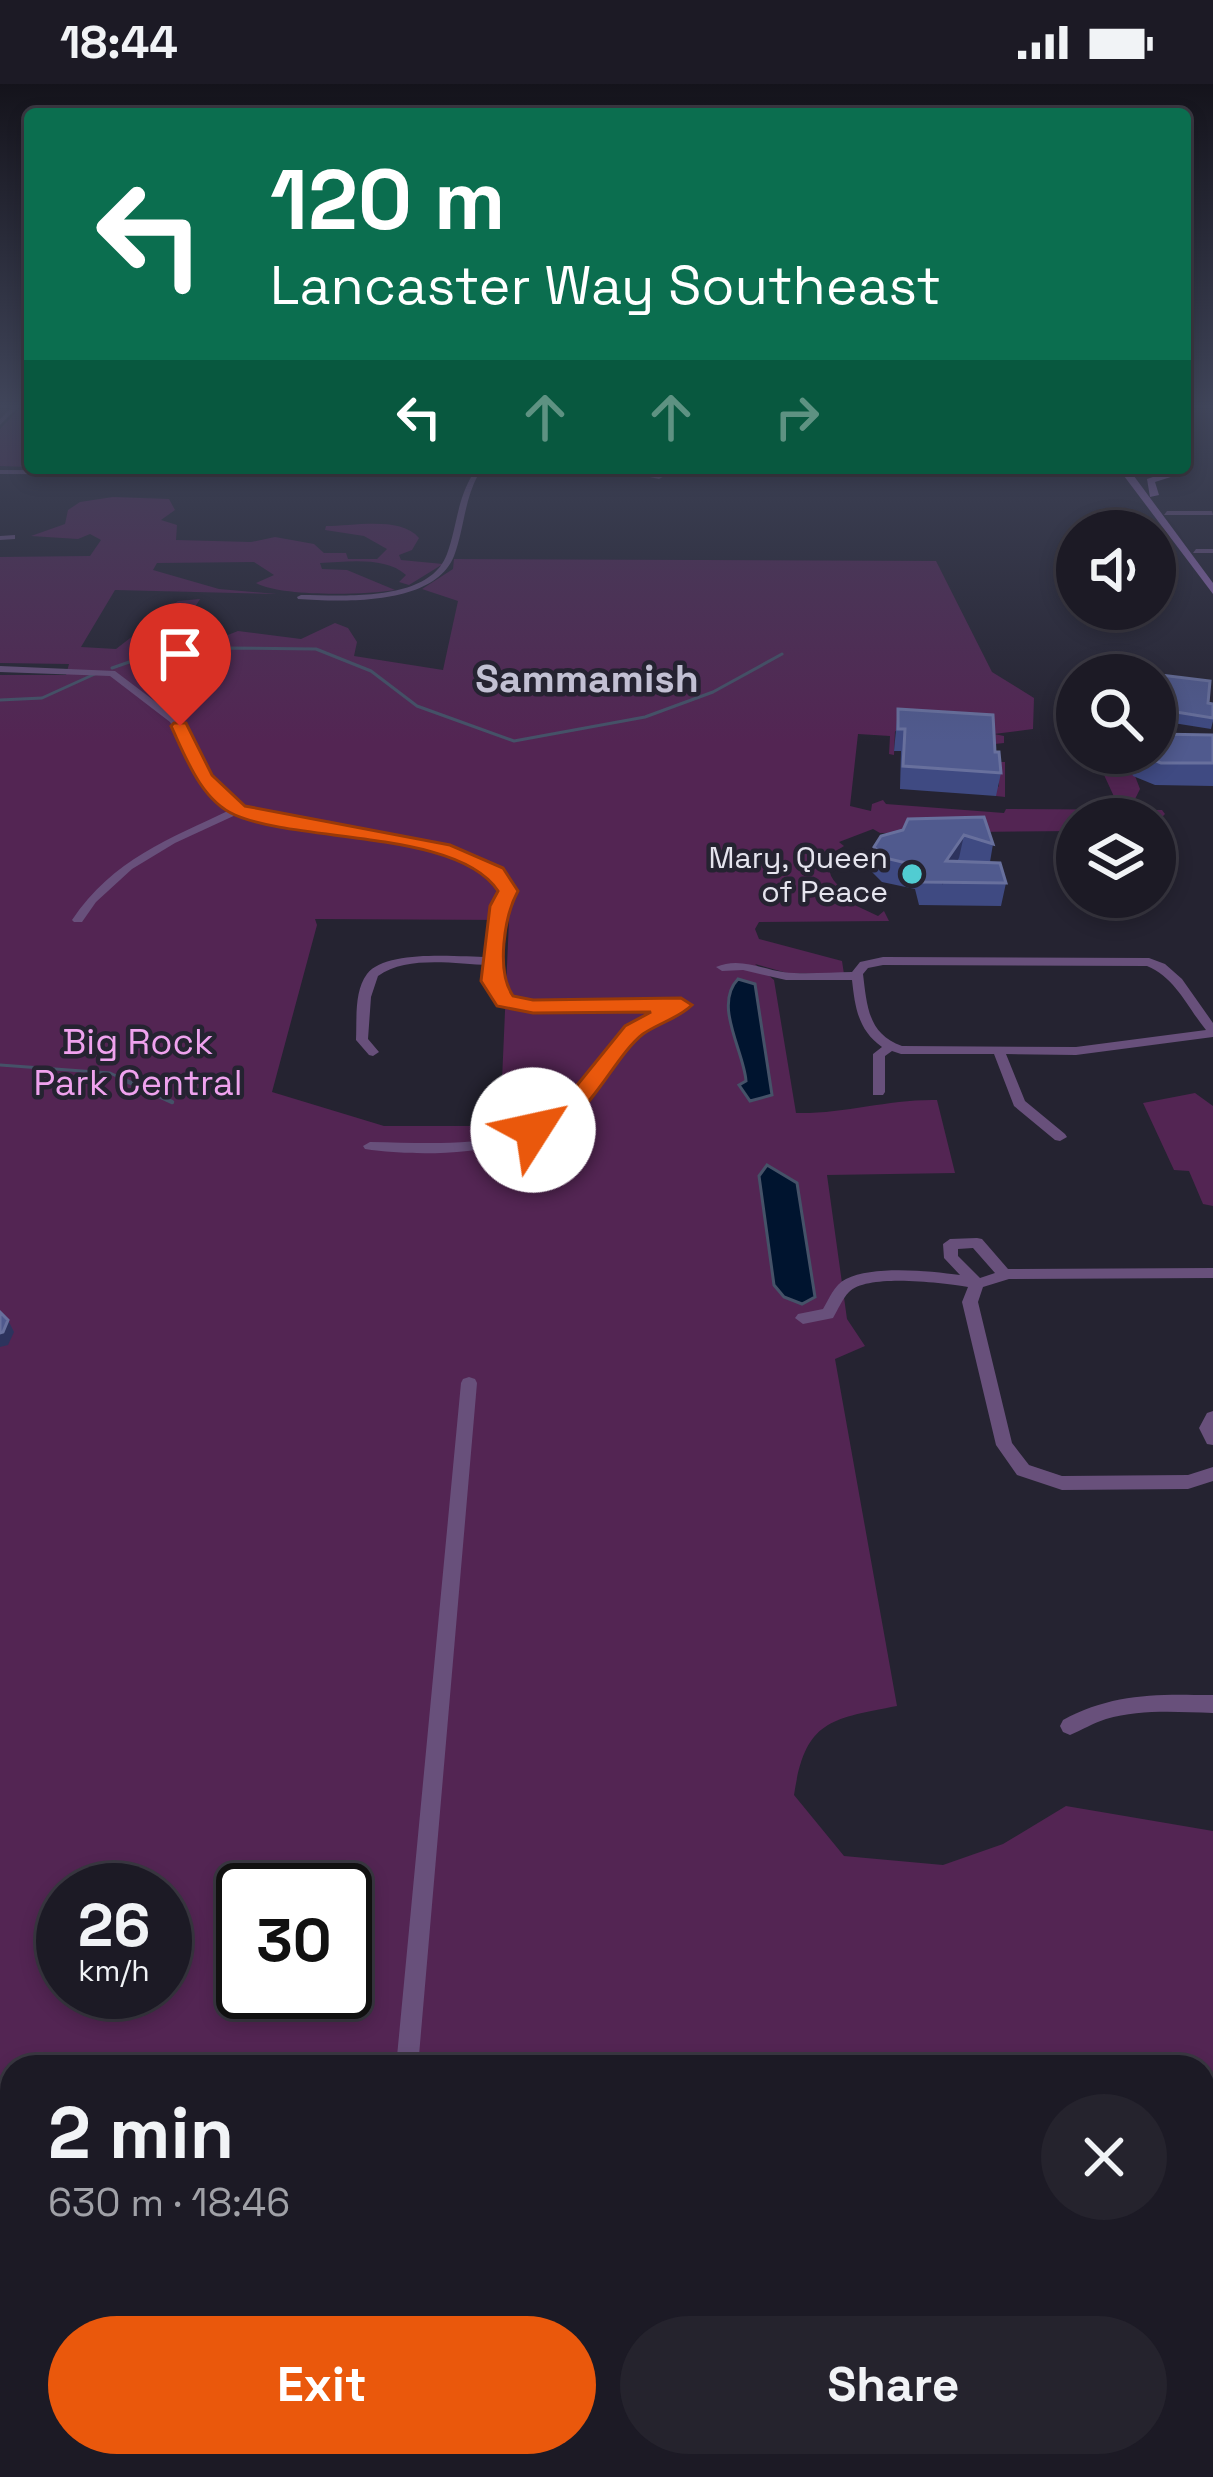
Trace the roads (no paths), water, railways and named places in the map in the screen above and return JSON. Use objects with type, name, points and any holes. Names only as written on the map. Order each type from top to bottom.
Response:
[{"type":"main road","points":[[1162,519],[1213,591]]},
{"type":"main road","points":[[1176,525],[1213,574]]},
{"type":"street","points":[[301,598],[387,594],[431,580],[449,562],[460,519]]},
{"type":"street","points":[[0,538],[12,537]]},
{"type":"street","points":[[1196,551],[1213,551]]},
{"type":"street","points":[[0,669],[103,670],[120,676],[174,720],[204,778],[239,810],[443,849],[489,868],[508,891],[500,906],[492,981],[512,1004],[681,1005],[633,1030],[570,1110],[548,1124],[493,1144],[370,1147]]},
{"type":"street","points":[[78,920],[121,872],[239,810]]},
{"type":"street","points":[[722,968],[743,966],[786,976],[861,971],[883,961],[1160,964],[1175,974],[1213,1032]]},
{"type":"street","points":[[374,1052],[362,1040],[363,1022],[372,976],[382,967],[402,962],[494,962]]},
{"type":"street","points":[[861,971],[868,1030],[885,1046],[999,1052],[1106,1049],[1213,1032]]},
{"type":"street","points":[[878,1092],[879,1054],[885,1046]]},
{"type":"street","points":[[999,1052],[1019,1103],[1060,1137]]},
{"type":"street","points":[[977,1284],[951,1258],[950,1244],[976,1243],[1005,1275]]},
{"type":"street","points":[[803,1318],[828,1314],[842,1290],[866,1279],[959,1279],[977,1284],[1005,1275],[1213,1273]]},
{"type":"street","points":[[977,1284],[970,1302],[1004,1445],[1008,1456],[1033,1477],[1062,1483],[1188,1482],[1213,1474]]},
{"type":"street","points":[[408,2055],[469,1383]]},
{"type":"street","points":[[1213,1417],[1207,1428],[1213,1439]]},
{"type":"street","points":[[1070,1726],[1088,1714],[1130,1704],[1213,1704]]},
{"type":"water","points":[[738,979],[755,984],[772,1095],[750,1101],[739,1085],[746,1081],[729,1015],[731,990]]},
{"type":"water","points":[[767,1165],[797,1183],[815,1297],[802,1304],[784,1297],[774,1285],[759,1176]]},
{"type":"waterway","points":[[112,668],[138,659],[226,648],[316,649],[371,671],[417,706],[514,741],[645,717],[713,692],[782,654]]},
{"type":"waterway","points":[[0,700],[42,698],[97,673]]},
{"type":"waterway","points":[[0,1065],[110,1073],[125,1080]]},
{"type":"waterway","points":[[118,1077],[172,1102]]},
{"type":"place","name":"Mary, Queen of Peace","points":[[912,874]]},
{"type":"district","name":"Sammamish","points":[[587,678]]},
{"type":"park label","name":"Big Rock Park Central","points":[[138,1062]]}]
